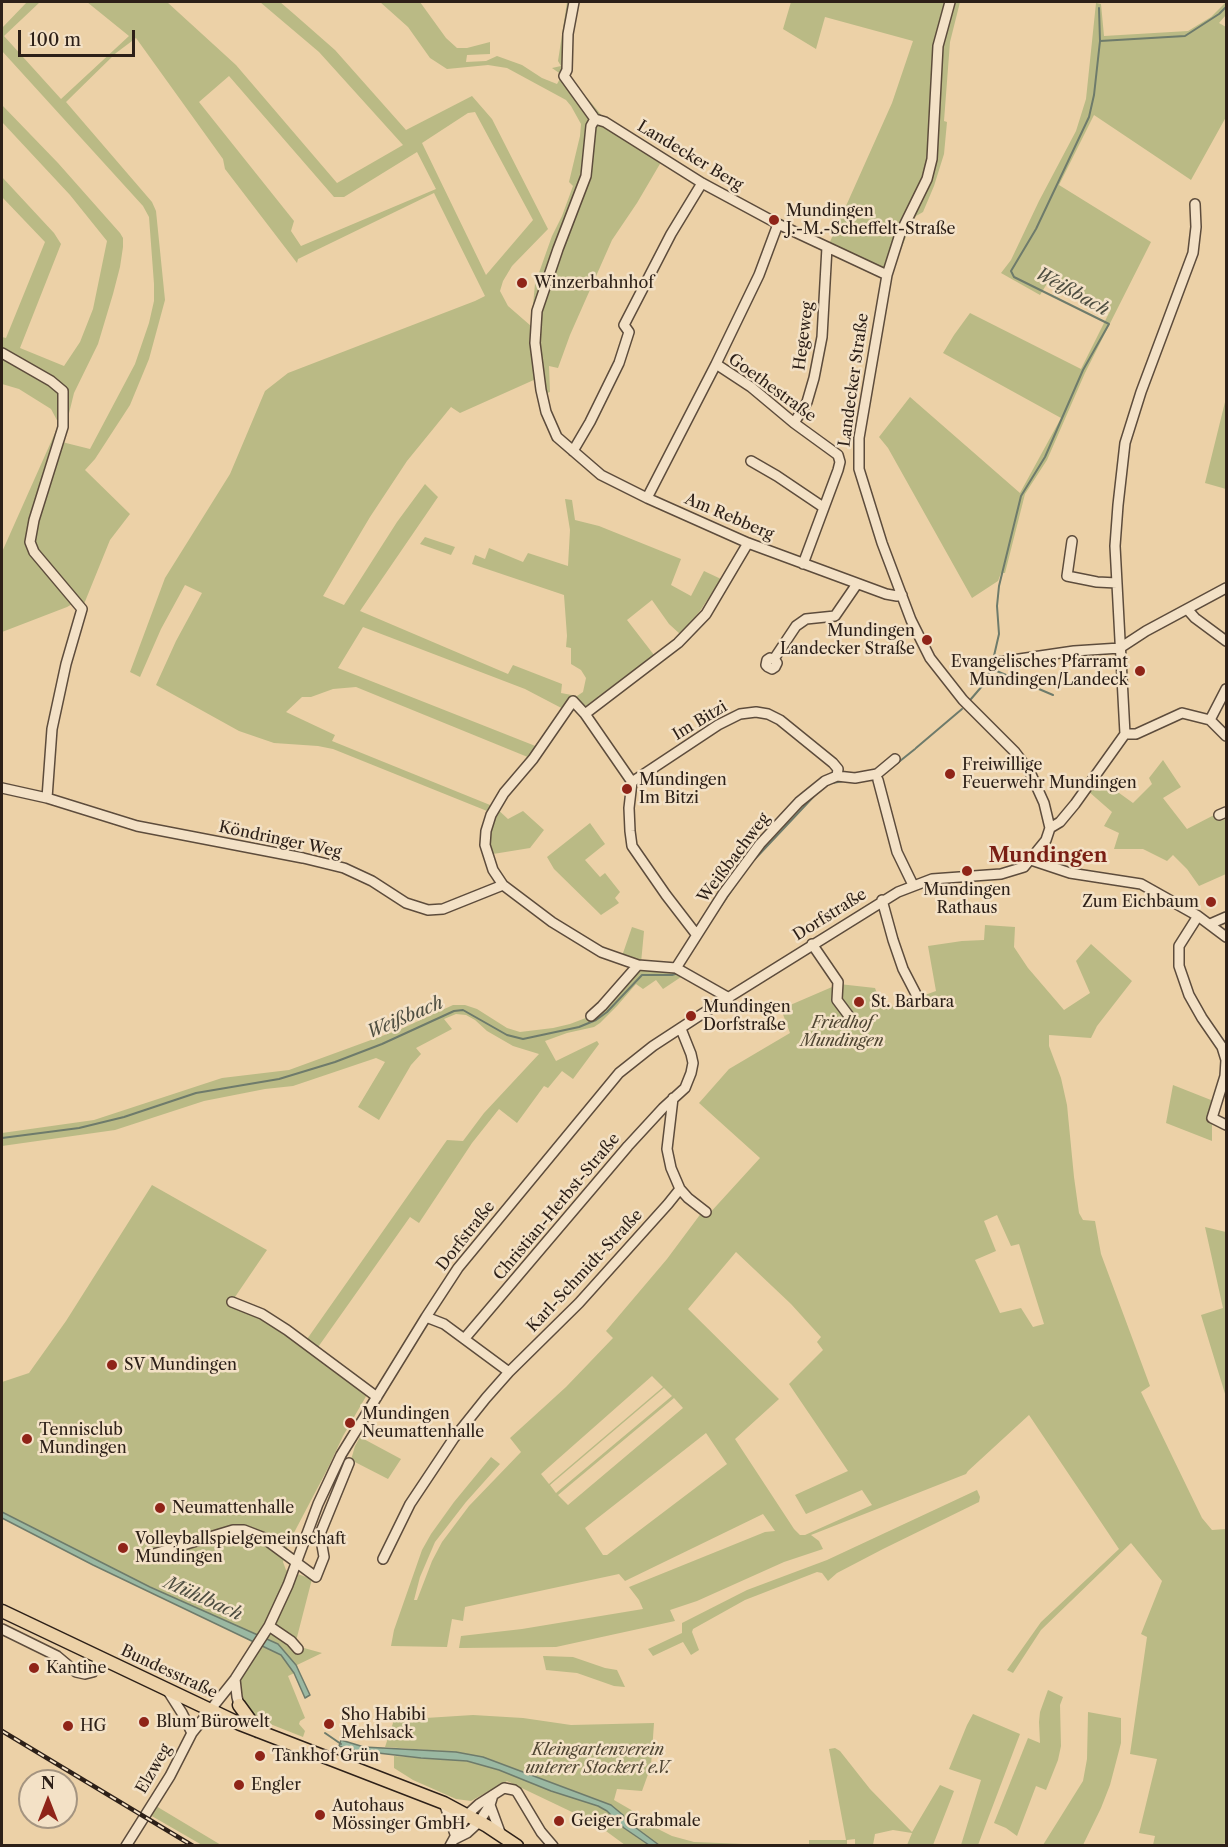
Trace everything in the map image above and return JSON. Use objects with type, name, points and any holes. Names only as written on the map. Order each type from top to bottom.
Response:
[{"type":"main road","name":"Bundesstraße","points":[[2,1611],[258,1732],[444,1803],[517,1845]]},
{"type":"main road","points":[[239,1705],[258,1732]]},
{"type":"street","name":"Landecker Berg","points":[[574,2],[568,34],[567,70],[564,76],[595,119],[605,122],[702,183],[778,224],[887,275]]},
{"type":"street","name":"Landecker Straße","points":[[950,2],[939,46],[932,159],[927,179],[900,234],[887,275],[859,438],[858,458],[861,481],[911,620],[936,666],[963,700],[1015,752],[1030,772],[1044,802],[1050,828]]},
{"type":"street","name":"Am Rebberg","points":[[595,119],[591,126],[586,176],[547,278],[537,311],[535,343],[541,390],[546,412],[557,438],[601,475],[647,498],[748,543],[803,564],[886,594],[902,595]]},
{"type":"street","points":[[573,451],[591,422],[619,363],[629,332],[624,325],[671,234],[702,183]]},
{"type":"street","points":[[1195,204],[1196,226],[1193,253],[1141,392],[1125,443],[1115,546],[1125,734],[1075,804],[1060,822],[1050,828],[1046,840],[1031,860],[1070,873],[1142,884],[1198,916],[1227,937]]},
{"type":"street","points":[[716,364],[759,275],[778,224]]},
{"type":"street","name":"Hegeweg","points":[[794,423],[807,402],[822,337],[827,247]]},
{"type":"street","points":[[2,353],[51,381],[63,392],[63,427],[33,520],[30,542],[34,552],[82,609],[66,664],[52,729],[47,798]]},
{"type":"street","name":"Goethestraße","points":[[647,498],[716,364],[751,387],[794,423],[838,455],[840,462],[803,564]]},
{"type":"street","points":[[751,461],[777,476],[811,501],[824,507]]},
{"type":"street","points":[[1072,541],[1067,576],[1117,583]]},
{"type":"street","points":[[585,714],[678,644],[706,614],[748,543]]},
{"type":"street","points":[[774,659],[796,626],[806,619],[836,616],[857,584]]},
{"type":"street","points":[[999,662],[1074,651],[1120,648],[1146,631],[1227,588]]},
{"type":"street","points":[[1187,609],[1195,618],[1227,641]]},
{"type":"street","points":[[1210,720],[1227,688]]},
{"type":"street","points":[[696,934],[632,846],[629,808],[632,782],[585,714],[573,701],[533,759],[504,793],[491,815],[485,845],[489,862],[503,885],[552,922],[601,952],[638,965],[681,970],[729,998]]},
{"type":"street","name":"Im Bitzi","points":[[632,782],[718,725],[748,712],[762,713],[780,720],[834,763],[838,769],[837,776]]},
{"type":"street","points":[[1125,734],[1136,734],[1182,713],[1210,720],[1227,736]]},
{"type":"street","name":"Weißbachweg","points":[[681,970],[696,934],[723,894],[760,844],[814,788],[837,776],[855,778],[877,774],[895,759]]},
{"type":"street","points":[[879,780],[897,852],[913,885]]},
{"type":"street","name":"Köndringer Weg","points":[[2,788],[47,798],[137,826],[344,868],[372,881],[406,903],[428,910],[443,909],[503,885]]},
{"type":"street","name":"Dorfstraße","points":[[210,1710],[235,1679],[269,1626],[333,1471],[426,1317],[458,1268],[619,1073],[655,1046],[882,900],[913,885],[946,877],[993,875],[1024,867],[1031,860]]},
{"type":"street","name":"Dorfstraße","points":[[882,900],[903,969],[916,996]]},
{"type":"street","points":[[1198,916],[1179,946],[1179,966],[1189,995],[1222,1047],[1226,1060],[1225,1076],[1212,1118],[1227,1125]]},
{"type":"street","points":[[1210,924],[1227,917]]},
{"type":"street","points":[[812,944],[838,982],[837,1000],[849,1016]]},
{"type":"street","points":[[591,1016],[638,965]]},
{"type":"street","points":[[681,1029],[693,1062],[685,1088],[673,1098],[667,1149],[671,1168],[680,1189],[706,1212]]},
{"type":"street","name":"Christian-Herbst-Straße","points":[[465,1338],[628,1146],[673,1098]]},
{"type":"street","name":"Karl-Schmidt-Straße","points":[[383,1559],[410,1504],[454,1438],[509,1372],[579,1303],[680,1189]]},
{"type":"street","points":[[232,1302],[262,1314],[287,1330],[377,1397]]},
{"type":"street","points":[[426,1317],[444,1324],[509,1372]]},
{"type":"street","points":[[147,1556],[227,1532],[244,1530],[262,1537],[316,1577],[324,1557],[320,1534],[349,1463]]},
{"type":"street","points":[[269,1626],[291,1641],[298,1649]]},
{"type":"street","points":[[2,1629],[57,1656],[76,1672],[85,1674],[93,1672],[100,1657]]},
{"type":"street","points":[[235,1679],[239,1705]]},
{"type":"street","points":[[167,1689],[183,1713],[192,1733]]},
{"type":"street","name":"Elzweg","points":[[126,1845],[170,1776],[192,1733],[210,1710]]},
{"type":"street","points":[[453,1840],[467,1815],[479,1804],[504,1788],[514,1790],[523,1800],[541,1832],[553,1845]]},
{"type":"street","points":[[453,1840],[479,1822],[490,1805],[493,1795]]},
{"type":"street","points":[[444,1803],[453,1840]]},
{"type":"street","points":[[490,1805],[501,1835]]},
{"type":"green space","points":[[27,2],[40,2],[4,36],[61,99],[129,36],[87,2],[167,2],[236,65],[337,183],[403,145],[319,52],[260,2],[280,2],[294,14],[335,50],[406,130],[472,96],[492,119],[548,229],[512,266],[500,291],[508,306],[531,326],[535,284],[573,186],[569,182],[581,124],[566,100],[507,68],[488,65],[447,69],[430,58],[408,27],[380,2],[420,2],[446,38],[457,48],[490,42],[490,54],[467,55],[466,62],[486,61],[497,56],[522,65],[542,78],[557,84],[562,75],[583,93],[603,117],[664,157],[612,240],[558,368],[549,366],[550,392],[538,396],[536,379],[460,413],[451,407],[407,461],[370,517],[323,596],[344,605],[397,522],[425,484],[438,497],[360,611],[508,674],[513,665],[562,684],[561,693],[577,696],[583,692],[586,678],[581,670],[571,664],[571,648],[566,647],[564,595],[472,564],[475,555],[485,559],[489,548],[523,562],[528,553],[568,566],[570,530],[565,499],[572,500],[575,520],[599,526],[681,559],[671,585],[691,596],[704,571],[721,579],[700,611],[680,634],[669,624],[652,600],[627,620],[654,655],[579,711],[574,706],[569,712],[525,689],[363,627],[338,668],[543,749],[535,760],[356,687],[333,689],[311,697],[302,697],[286,712],[335,735],[332,741],[495,807],[508,819],[523,811],[544,830],[530,848],[487,855],[492,813],[333,749],[274,743],[239,731],[156,685],[202,593],[185,585],[161,629],[140,677],[130,672],[165,578],[230,474],[265,391],[288,373],[485,296],[434,193],[298,259],[297,263],[225,169],[223,159],[136,38],[116,53],[66,102],[152,202],[156,211],[165,300],[149,359],[130,405],[95,459],[85,470],[130,514],[110,540],[82,609],[76,602],[2,632],[2,552],[59,424],[51,409],[19,389],[2,384],[2,337],[6,338],[45,242],[2,197],[2,177],[54,233],[61,244],[20,348],[64,366],[80,342],[93,309],[107,241],[70,195],[2,122],[2,105],[58,163],[123,238],[120,267],[113,294],[98,344],[74,393],[62,442],[90,449],[135,364],[149,323],[154,301],[154,284],[149,217],[143,206],[2,51],[2,28]],"holes":[[[229,76],[334,197],[344,197],[417,152],[436,189],[301,246],[291,231],[294,221],[199,102]],[[475,112],[533,220],[486,275],[422,143],[468,113]]]},
{"type":"green space","points":[[567,2],[572,2],[562,75],[552,68],[561,66],[558,61]]},
{"type":"green space","points":[[791,2],[960,2],[950,42],[944,154],[923,212],[916,216],[891,274],[829,244],[892,103],[913,41],[825,17],[816,49],[783,29]]},
{"type":"green space","points":[[1226,2],[1226,15],[1219,23],[1226,27],[1226,117],[1191,180],[1094,115],[1059,185],[1151,242],[1085,373],[1047,460],[1025,494],[1005,573],[1001,573],[998,581],[972,598],[888,448],[879,437],[910,397],[1020,493],[1061,418],[943,353],[970,313],[1081,369],[1110,311],[1048,282],[1040,295],[1001,273],[1011,260],[1076,131],[1086,99],[1096,3],[1101,4],[1104,36],[1188,31],[1211,17]]},
{"type":"green space","points":[[1226,398],[1226,489],[1205,483]]},
{"type":"green space","points":[[425,537],[455,547],[451,555],[420,544]]},
{"type":"green space","points":[[1163,760],[1181,787],[1163,798],[1187,829],[1216,814],[1220,821],[1226,819],[1226,874],[1199,886],[1173,855],[1167,861],[1143,849],[1114,849],[1119,833],[1104,826],[1112,812],[1088,791],[1097,780],[1112,793],[1115,790],[1133,803],[1152,784],[1149,778]]},
{"type":"green space","points":[[590,823],[605,844],[585,860],[600,877],[605,873],[620,892],[615,898],[619,903],[601,915],[554,869],[547,857]]},
{"type":"green space","name":"Friedhof Mundingen","points":[[985,925],[1015,927],[1014,947],[1028,968],[1064,1010],[1090,993],[1076,961],[1091,944],[1132,981],[1097,1026],[1091,1038],[1049,1035],[1049,1046],[1061,1078],[1067,1105],[1079,1213],[1083,1220],[1095,1221],[1101,1254],[1150,1386],[1141,1392],[1202,1518],[1212,1530],[1226,1529],[1226,1843],[1214,1846],[1153,1845],[1155,1836],[1139,1833],[1157,1759],[1130,1754],[1147,1637],[1141,1634],[1162,1581],[1131,1543],[1041,1630],[1013,1673],[1007,1670],[1041,1622],[1119,1549],[1029,1415],[966,1474],[811,1535],[819,1541],[823,1549],[784,1562],[697,1601],[670,1610],[675,1621],[556,1647],[459,1648],[461,1636],[522,1629],[643,1609],[629,1587],[765,1532],[775,1531],[763,1514],[625,1581],[619,1574],[465,1607],[463,1621],[452,1619],[447,1647],[391,1646],[394,1630],[422,1550],[454,1502],[491,1457],[500,1464],[435,1542],[420,1577],[414,1600],[417,1600],[442,1542],[469,1506],[521,1452],[510,1438],[566,1387],[613,1338],[606,1331],[667,1259],[702,1212],[708,1215],[760,1158],[699,1103],[729,1069],[790,1033],[781,1009],[839,984],[875,988],[883,1010],[936,991],[928,946],[984,940]],"holes":[[[997,1215],[1011,1246],[1019,1244],[1044,1324],[1033,1327],[1021,1308],[1000,1313],[975,1260],[996,1251],[984,1221]],[[736,1252],[791,1304],[821,1337],[817,1342],[823,1350],[789,1384],[848,1471],[795,1495],[806,1514],[862,1490],[872,1505],[805,1535],[800,1535],[794,1529],[735,1439],[779,1399],[688,1309]],[[652,1376],[663,1387],[549,1484],[541,1474]],[[664,1388],[672,1396],[556,1493],[550,1485]],[[674,1398],[683,1408],[568,1505],[558,1495]],[[706,1433],[727,1464],[607,1555],[603,1555],[585,1528]]]},
{"type":"green space","points":[[632,927],[644,931],[641,963],[622,956]]},
{"type":"green space","points":[[643,969],[673,970],[684,975],[663,989],[656,980],[643,989],[636,984],[594,1027],[545,1041],[556,1061],[597,1041],[599,1044],[573,1079],[562,1071],[548,1088],[544,1086],[517,1123],[499,1109],[472,1143],[419,1223],[410,1217],[316,1350],[368,1393],[343,1436],[288,1544],[283,1562],[286,1570],[312,1579],[296,1641],[304,1648],[322,1653],[297,1665],[299,1671],[288,1676],[305,1718],[299,1724],[305,1731],[303,1737],[260,1720],[251,1715],[239,1700],[239,1679],[263,1638],[150,1587],[2,1512],[2,1382],[29,1373],[66,1321],[152,1185],[267,1250],[235,1297],[237,1302],[305,1342],[447,1140],[463,1141],[484,1113],[539,1054],[513,1046],[487,1031],[475,1020],[466,1015],[456,1014],[444,1019],[452,1029],[416,1048],[421,1054],[411,1065],[379,1120],[358,1107],[385,1062],[376,1058],[293,1086],[204,1101],[115,1130],[2,1146],[2,1133],[94,1120],[222,1078],[289,1070],[401,1029],[453,1005],[465,1005],[477,1009],[507,1028],[520,1032],[570,1024],[591,1016],[636,972]]},
{"type":"green space","points":[[1173,1085],[1216,1102],[1212,1118],[1212,1141],[1166,1123]]},
{"type":"green space","points":[[1205,1227],[1226,1232],[1226,1397],[1201,1315],[1223,1308]]},
{"type":"green space","points":[[360,1437],[401,1459],[388,1479],[351,1460]]},
{"type":"green space","points":[[977,1490],[980,1497],[979,1502],[837,1573],[828,1581],[822,1573],[817,1572],[745,1600],[693,1629],[699,1650],[691,1655],[683,1642],[653,1656],[648,1649],[682,1633],[682,1623],[747,1590],[827,1560]]},
{"type":"green space","points":[[543,1656],[573,1657],[617,1670],[625,1687],[614,1686],[577,1673],[546,1670]]},
{"type":"green space","points":[[1048,1690],[1063,1697],[1060,1705],[1061,1746],[1046,1790],[1036,1786],[1017,1836],[994,1823],[1028,1738],[1040,1743],[1040,1712]]},
{"type":"green space","points":[[1088,1712],[1121,1718],[1121,1743],[1110,1785],[1083,1845],[1043,1845],[1083,1781],[1087,1759]]},
{"type":"green space","points":[[973,1714],[1020,1734],[978,1845],[961,1845],[981,1780],[949,1769]]},
{"type":"green space","name":"Kleingartenverein unterer Stockert e.V.","points":[[473,1715],[523,1718],[571,1725],[654,1723],[651,1766],[642,1791],[617,1789],[614,1800],[633,1811],[650,1825],[672,1836],[694,1842],[769,1845],[659,1845],[624,1819],[623,1815],[611,1805],[483,1757],[456,1752],[385,1747],[394,1720]]},
{"type":"green space","points":[[835,1748],[840,1751],[870,1789],[912,1832],[940,1785],[954,1791],[933,1845],[907,1845],[912,1833],[893,1830],[875,1834],[873,1845],[855,1845],[855,1839],[847,1840],[847,1845],[809,1845],[809,1840],[846,1840],[829,1749]]},
{"type":"green space","points":[[394,1756],[467,1761],[499,1770],[551,1791],[598,1806],[649,1845],[625,1845],[595,1823],[507,1781],[471,1801],[456,1799],[413,1780],[394,1768]]},
{"type":"green space","points":[[156,1806],[221,1845],[202,1845],[150,1815]]},
{"type":"shaded area","points":[[2,1512],[150,1587],[278,1644],[296,1665],[310,1695],[305,1698],[294,1673],[281,1655],[93,1565],[2,1518]]},
{"type":"shaded area","points":[[341,1740],[364,1747],[456,1752],[483,1757],[611,1805],[623,1815],[624,1819],[659,1845],[649,1845],[598,1806],[551,1791],[499,1770],[467,1761],[352,1750],[339,1746]]},
{"type":"waterway","name":"Weißbach","points":[[971,699],[983,685],[991,669],[999,634],[997,606],[999,586],[1021,496],[1045,457],[1083,370],[1109,324],[1014,277],[1011,271],[1036,229],[1089,117],[1100,41],[1185,36],[1226,7]]},
{"type":"waterway","points":[[1099,8],[1100,41]]},
{"type":"waterway","points":[[992,669],[1053,695]]},
{"type":"waterway","name":"Weißbach","points":[[916,748],[962,709]]},
{"type":"waterway","name":"Weißbach","points":[[880,777],[915,749]]},
{"type":"waterway","name":"Weißbach","points":[[832,783],[844,781]]},
{"type":"waterway","name":"Weißbach","points":[[754,860],[816,794]]},
{"type":"waterway","name":"Weißbach","points":[[712,919],[736,884]]},
{"type":"waterway","name":"Weißbach","points":[[2,1138],[79,1128],[124,1117],[196,1093],[279,1079],[335,1062],[382,1044],[454,1011],[463,1010],[507,1035],[523,1039],[579,1027],[596,1020],[607,1012],[642,975],[678,973]]},
{"type":"waterway","name":"Mühlbach","points":[[325,1733],[341,1744]]},
{"type":"railway","points":[[2,1731],[193,1846]]},
{"type":"place","name":"Mundingen J.-M.-Scheffelt-Straße","points":[[774,220]]},
{"type":"place","name":"Winzerbahnhof","points":[[522,283]]},
{"type":"place","name":"Mundingen Landecker Straße","points":[[927,640]]},
{"type":"place","name":"Evangelisches Pfarramt Mundingen/Landeck","points":[[1140,671]]},
{"type":"place","name":"Freiwillige Feuerwehr Mundingen","points":[[950,774]]},
{"type":"place","name":"Mundingen Im Bitzi","points":[[627,789]]},
{"type":"place","name":"Mundingen Rathaus","points":[[967,871]]},
{"type":"place","name":"Zum Eichbaum","points":[[1211,902]]},
{"type":"place","name":"St. Barbara","points":[[859,1002]]},
{"type":"place","name":"Mundingen Dorfstraße","points":[[691,1016]]},
{"type":"place","name":"SV Mundingen","points":[[112,1365]]},
{"type":"place","name":"Mundingen Neumattenhalle","points":[[350,1423]]},
{"type":"place","name":"Tennisclub Mundingen","points":[[27,1439]]},
{"type":"place","name":"Neumattenhalle","points":[[160,1508]]},
{"type":"place","name":"Volleyballspielgemeinschaft Mundingen","points":[[123,1548]]},
{"type":"place","name":"Kantine","points":[[34,1668]]},
{"type":"place","name":"Blum Bürowelt","points":[[144,1722]]},
{"type":"place","name":"Sho Habibi Mehlsack","points":[[329,1724]]},
{"type":"place","name":"HG","points":[[68,1726]]},
{"type":"place","name":"Tankhof Grün","points":[[260,1756]]},
{"type":"place","name":"Engler","points":[[239,1785]]},
{"type":"place","name":"Autohaus Mössinger GmbH","points":[[320,1815]]},
{"type":"place","name":"Geiger Grabmale","points":[[559,1821]]},
{"type":"district","name":"Mundingen","points":[[1048,856]]}]
